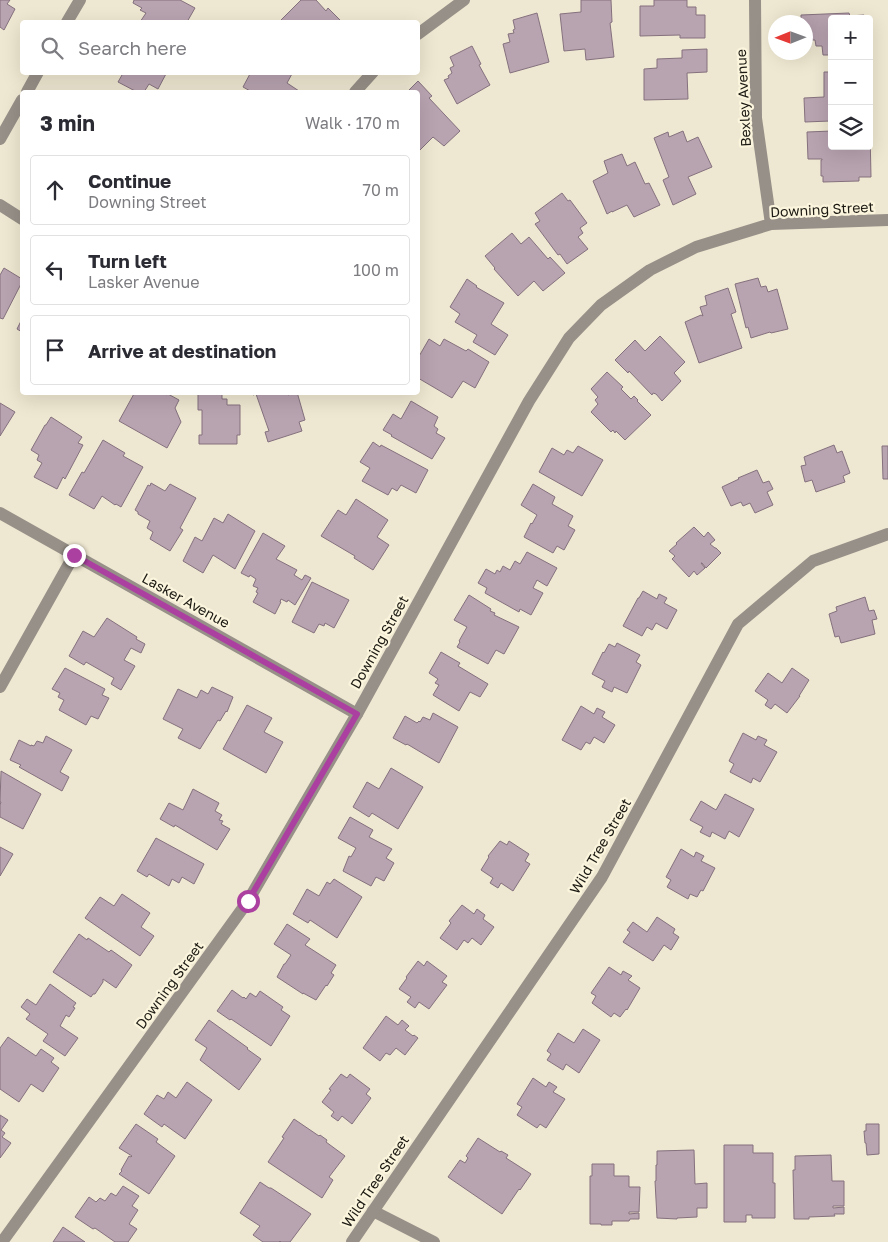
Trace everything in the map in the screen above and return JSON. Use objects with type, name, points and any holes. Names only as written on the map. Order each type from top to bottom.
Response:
[{"type":"street","points":[[68,20],[80,0]]},
{"type":"street","points":[[420,33],[464,0]]},
{"type":"street","name":"Bexley Avenue","points":[[755,0],[756,118],[771,224]]},
{"type":"street","points":[[28,90],[36,75]]},
{"type":"street","points":[[356,90],[369,75]]},
{"type":"street","points":[[0,139],[20,104]]},
{"type":"street","points":[[0,205],[20,218]]},
{"type":"street","name":"Downing Street","points":[[2,1242],[248,901],[357,714],[528,401],[568,338],[601,305],[650,270],[696,247],[771,224],[888,220]]},
{"type":"street","name":"Lasker Avenue","points":[[0,513],[357,714]]},
{"type":"street","name":"Wild Tree Street","points":[[352,1242],[602,877],[738,624],[813,561],[888,534]]},
{"type":"street","points":[[0,687],[74,555]]},
{"type":"street","points":[[373,1211],[434,1242]]},
{"type":"building","points":[[0,0],[10,0],[7,4],[15,9],[4,30],[0,27]]},
{"type":"building","points":[[134,0],[180,0],[195,8],[188,20],[141,20],[146,13],[140,10],[142,8],[133,3]]},
{"type":"building","points":[[301,0],[316,0],[326,11],[328,8],[340,20],[281,20]]},
{"type":"building","points":[[581,0],[611,0],[612,22],[610,23],[614,57],[586,60],[585,49],[564,51],[560,14],[581,12]]},
{"type":"building","points":[[654,0],[687,0],[687,7],[696,7],[696,15],[705,15],[705,38],[680,38],[680,35],[640,36],[640,6],[654,6]]},
{"type":"building","points":[[537,13],[549,62],[510,73],[503,44],[510,42],[508,34],[514,33],[513,20]]},
{"type":"building","points":[[849,13],[850,15],[828,15],[828,55],[823,55],[822,46],[816,46],[815,40],[813,40],[813,15],[801,15]]},
{"type":"building","points":[[472,46],[481,64],[479,65],[490,85],[457,104],[444,80],[449,78],[448,76],[452,73],[450,68],[454,66],[450,57]]},
{"type":"building","points":[[707,49],[707,72],[687,73],[688,99],[644,100],[644,69],[657,68],[657,59],[682,58],[682,50]]},
{"type":"building","points":[[824,72],[828,72],[828,121],[805,122],[804,98],[824,97]]},
{"type":"building","points":[[122,75],[165,75],[158,89],[149,84],[145,90],[133,90],[118,82]]},
{"type":"building","points":[[249,75],[291,75],[287,83],[298,90],[248,90],[243,87]]},
{"type":"building","points":[[418,81],[432,96],[429,98],[460,131],[444,146],[433,137],[420,150],[420,90],[409,90]]},
{"type":"building","points":[[683,131],[687,142],[698,137],[712,167],[688,177],[696,194],[673,205],[663,180],[669,177],[654,138],[668,132],[669,137]]},
{"type":"building","points":[[828,131],[828,150],[870,150],[871,177],[859,177],[859,181],[823,182],[823,176],[821,176],[822,159],[808,159],[807,132]]},
{"type":"building","points":[[622,154],[627,166],[635,162],[645,184],[649,183],[660,205],[634,217],[627,205],[607,214],[593,181],[608,173],[604,161]]},
{"type":"building","points":[[562,193],[568,201],[570,200],[587,223],[580,228],[583,233],[578,237],[588,249],[567,264],[535,224],[540,221],[535,213]]},
{"type":"building","points":[[512,233],[521,244],[529,237],[548,259],[550,257],[565,273],[543,291],[534,281],[518,296],[485,256]]},
{"type":"building","points":[[4,268],[20,278],[20,286],[3,319],[0,318],[0,275]]},
{"type":"building","points":[[758,278],[761,287],[766,286],[768,292],[777,289],[788,329],[751,338],[748,327],[746,328],[735,284]]},
{"type":"building","points":[[467,279],[476,287],[504,303],[491,324],[508,335],[495,355],[473,342],[477,335],[455,322],[460,314],[450,307]]},
{"type":"building","points":[[728,288],[736,312],[731,314],[742,348],[699,363],[685,322],[701,315],[703,316],[700,307],[707,305],[705,296]]},
{"type":"building","points":[[660,336],[685,362],[674,373],[681,381],[662,401],[656,394],[653,393],[652,395],[629,371],[628,373],[615,360],[635,340],[645,351]]},
{"type":"building","points":[[429,339],[440,346],[444,339],[466,351],[468,349],[489,362],[475,388],[463,381],[452,398],[420,379],[420,355]]},
{"type":"building","points":[[607,372],[623,387],[621,389],[631,399],[634,396],[651,415],[625,440],[616,431],[615,433],[613,430],[611,432],[591,412],[598,404],[595,400],[598,397],[591,389]]},
{"type":"building","points":[[133,395],[170,395],[179,400],[175,408],[181,422],[167,448],[119,421]]},
{"type":"building","points":[[198,395],[222,395],[222,399],[227,399],[227,405],[240,405],[240,435],[237,435],[237,444],[199,444],[199,435],[202,435],[202,410],[198,410]]},
{"type":"building","points":[[256,395],[298,395],[305,420],[299,422],[302,431],[268,442],[265,432],[269,431]]},
{"type":"building","points":[[411,401],[438,417],[434,426],[438,429],[436,433],[445,438],[432,459],[383,430],[393,414],[401,419]]},
{"type":"building","points":[[0,403],[15,412],[0,436]]},
{"type":"building","points":[[51,417],[82,437],[78,443],[83,445],[65,479],[63,477],[57,489],[34,477],[42,463],[37,460],[39,455],[31,450]]},
{"type":"building","points":[[103,440],[125,453],[123,456],[143,467],[121,507],[102,496],[94,509],[69,495]]},
{"type":"building","points":[[373,442],[428,470],[416,493],[401,485],[397,491],[392,488],[388,495],[362,481],[370,468],[360,462]]},
{"type":"building","points":[[834,445],[837,453],[842,451],[850,473],[843,476],[845,482],[816,492],[812,480],[805,482],[801,466],[806,465],[804,457]]},
{"type":"building","points":[[578,446],[603,460],[582,496],[539,472],[552,448],[564,455],[567,450],[573,453]]},
{"type":"building","points":[[882,446],[888,446],[888,479],[883,479]]},
{"type":"building","points":[[757,470],[763,483],[769,481],[773,489],[767,492],[773,505],[755,513],[750,503],[743,506],[741,502],[731,506],[722,487]]},
{"type":"building","points":[[151,483],[165,491],[170,484],[196,498],[180,528],[183,530],[170,551],[150,539],[153,532],[147,528],[150,521],[135,510],[148,485],[150,486]]},
{"type":"building","points":[[533,484],[555,497],[552,504],[573,516],[568,526],[575,530],[564,550],[557,546],[553,553],[524,537],[537,515],[521,505]]},
{"type":"building","points":[[356,499],[388,520],[377,537],[389,545],[373,570],[354,558],[355,556],[321,536],[338,510],[346,515]]},
{"type":"building","points":[[228,514],[255,531],[235,569],[213,555],[203,573],[183,561],[195,537],[202,541],[214,518],[223,523]]},
{"type":"building","points":[[694,527],[704,537],[708,532],[715,540],[710,544],[721,553],[706,568],[701,563],[705,568],[697,575],[694,571],[689,577],[672,559],[675,556],[669,551]]},
{"type":"building","points":[[263,533],[285,546],[276,559],[297,570],[294,575],[302,580],[305,575],[311,578],[295,605],[288,600],[287,602],[281,599],[275,614],[253,602],[258,593],[256,592],[258,588],[253,586],[256,579],[241,573]]},
{"type":"building","points":[[527,552],[557,568],[547,586],[537,580],[533,588],[543,593],[531,615],[520,609],[519,612],[485,593],[487,588],[478,583],[486,569],[495,574],[497,570],[500,572],[503,566],[510,570],[515,561],[520,564]]},
{"type":"building","points":[[312,582],[349,600],[334,628],[325,623],[324,626],[319,624],[314,633],[292,622]]},
{"type":"building","points":[[643,591],[657,599],[659,594],[667,598],[664,603],[677,610],[667,629],[656,623],[652,630],[647,627],[642,636],[623,626]]},
{"type":"building","points":[[469,595],[491,609],[490,611],[495,613],[494,615],[519,627],[504,654],[496,650],[488,664],[457,647],[467,627],[454,620]]},
{"type":"building","points":[[865,597],[869,611],[874,610],[877,619],[872,620],[875,634],[841,643],[839,636],[835,637],[829,614],[837,611],[836,607]]},
{"type":"building","points":[[107,618],[145,644],[141,653],[131,648],[124,660],[135,666],[121,690],[111,684],[114,678],[86,662],[84,665],[69,656],[83,631],[94,637]]},
{"type":"building","points":[[617,643],[640,655],[636,662],[641,665],[627,693],[614,687],[612,692],[602,687],[605,681],[592,674],[609,644],[615,647]]},
{"type":"building","points":[[441,652],[460,663],[458,666],[488,684],[480,697],[470,692],[459,711],[433,695],[439,685],[435,683],[438,679],[429,673]]},
{"type":"building","points":[[65,668],[105,689],[102,695],[109,698],[98,719],[91,716],[86,725],[59,710],[64,700],[58,697],[60,693],[52,689]]},
{"type":"building","points":[[792,668],[809,680],[787,713],[775,704],[771,709],[765,705],[768,700],[755,691],[768,673],[782,683]]},
{"type":"building","points":[[212,687],[233,697],[227,712],[220,721],[218,720],[200,749],[178,738],[183,729],[163,719],[178,689],[197,698],[201,690],[208,694]]},
{"type":"building","points":[[247,705],[272,718],[264,732],[283,742],[266,773],[223,749]]},
{"type":"building","points":[[581,706],[594,714],[597,708],[605,712],[602,717],[615,725],[604,743],[594,737],[590,744],[586,742],[581,750],[562,740]]},
{"type":"building","points":[[433,713],[458,727],[439,763],[393,738],[405,716],[417,723],[423,717],[430,720]]},
{"type":"building","points":[[743,733],[756,740],[758,736],[767,740],[764,745],[777,752],[760,782],[753,778],[751,783],[730,772],[734,764],[729,761]]},
{"type":"building","points":[[46,736],[72,750],[60,772],[69,777],[62,791],[10,760],[19,740],[34,746],[37,741],[43,743]]},
{"type":"building","points":[[391,768],[423,787],[398,829],[372,813],[369,817],[353,807],[367,782],[379,789]]},
{"type":"building","points":[[1,771],[41,794],[23,829],[0,817]]},
{"type":"building","points":[[193,789],[219,803],[215,811],[222,815],[219,820],[223,821],[221,824],[230,829],[217,850],[175,825],[174,827],[160,819],[169,803],[183,810]]},
{"type":"building","points":[[725,794],[754,809],[739,837],[729,831],[725,839],[712,832],[710,837],[700,832],[703,827],[690,820],[701,801],[716,810]]},
{"type":"building","points":[[350,817],[373,830],[369,837],[392,849],[386,858],[394,863],[384,881],[376,877],[371,886],[343,871],[349,856],[351,857],[356,848],[338,838]]},
{"type":"building","points":[[156,838],[204,864],[194,884],[182,877],[179,883],[172,879],[169,886],[149,874],[147,877],[137,871]]},
{"type":"building","points":[[500,841],[507,845],[509,841],[529,854],[525,861],[530,864],[513,891],[501,883],[498,888],[490,883],[493,878],[481,870],[488,856]]},
{"type":"building","points":[[0,847],[13,854],[0,876]]},
{"type":"building","points":[[681,849],[694,857],[696,852],[704,856],[701,861],[715,868],[703,891],[701,890],[697,897],[690,894],[688,899],[667,887],[671,880],[666,877]]},
{"type":"building","points":[[334,879],[362,897],[337,938],[310,920],[308,923],[293,914],[307,889],[319,896],[327,882],[330,884]]},
{"type":"building","points":[[122,894],[150,913],[141,927],[154,936],[140,956],[85,918],[100,897],[114,906]]},
{"type":"building","points":[[462,905],[474,914],[477,909],[485,915],[483,919],[494,927],[481,945],[472,938],[468,943],[464,940],[457,950],[440,938],[451,923],[449,921]]},
{"type":"building","points":[[657,917],[675,929],[673,933],[679,937],[671,950],[664,945],[653,961],[623,942],[630,932],[627,930],[633,922],[647,932]]},
{"type":"building","points":[[287,924],[310,939],[305,945],[336,965],[331,973],[334,975],[316,1000],[277,977],[291,955],[274,944]]},
{"type":"building","points":[[79,934],[109,952],[111,950],[132,965],[116,988],[103,979],[95,994],[91,997],[53,972]]},
{"type":"building","points":[[418,961],[424,966],[427,961],[447,976],[442,982],[447,985],[429,1009],[419,1002],[415,1008],[407,1002],[411,997],[399,989]]},
{"type":"building","points":[[609,967],[621,975],[623,971],[632,976],[628,980],[640,988],[627,1010],[620,1017],[614,1013],[611,1017],[592,1003],[596,996],[591,993]]},
{"type":"building","points":[[50,984],[76,1003],[69,1017],[66,1015],[60,1026],[78,1038],[65,1056],[43,1041],[48,1034],[26,1019],[30,1014],[21,1007],[27,999],[36,1005]]},
{"type":"building","points":[[232,990],[246,999],[250,993],[256,997],[260,991],[283,1007],[281,1010],[290,1016],[271,1046],[217,1011]]},
{"type":"building","points":[[386,1016],[398,1025],[402,1020],[409,1026],[405,1030],[418,1038],[405,1055],[396,1048],[390,1055],[386,1053],[380,1061],[363,1048]]},
{"type":"building","points":[[209,1020],[261,1059],[239,1090],[200,1060],[207,1048],[195,1040]]},
{"type":"building","points":[[583,1029],[600,1040],[579,1073],[566,1064],[563,1070],[547,1060],[551,1054],[547,1051],[558,1033],[574,1043]]},
{"type":"building","points":[[8,1037],[36,1056],[41,1049],[54,1058],[51,1062],[59,1068],[43,1092],[31,1084],[19,1102],[0,1089],[0,1048]]},
{"type":"building","points":[[341,1074],[347,1078],[350,1074],[370,1089],[366,1094],[371,1098],[352,1124],[342,1116],[338,1121],[331,1116],[334,1112],[322,1102],[331,1090],[329,1089]]},
{"type":"building","points":[[533,1078],[546,1087],[549,1082],[557,1087],[553,1092],[565,1099],[546,1128],[540,1124],[537,1128],[517,1115],[522,1107],[517,1104]]},
{"type":"building","points":[[187,1082],[212,1100],[185,1139],[164,1124],[162,1127],[144,1114],[157,1095],[164,1099],[168,1092],[176,1098]]},
{"type":"building","points":[[0,1115],[8,1120],[1,1130],[5,1133],[2,1137],[11,1143],[0,1158]]},
{"type":"building","points":[[294,1119],[327,1140],[326,1142],[345,1156],[329,1177],[333,1180],[322,1198],[268,1162]]},
{"type":"building","points":[[136,1124],[158,1139],[156,1142],[175,1156],[149,1194],[119,1174],[129,1156],[132,1156],[119,1148]]},
{"type":"building","points":[[866,1124],[879,1124],[879,1154],[867,1155],[864,1131],[866,1131]]},
{"type":"building","points":[[478,1138],[508,1155],[506,1158],[531,1174],[502,1214],[448,1177],[460,1160],[465,1163],[468,1158],[466,1156]]},
{"type":"building","points":[[724,1145],[753,1145],[753,1153],[773,1153],[775,1218],[752,1218],[752,1215],[746,1215],[746,1222],[724,1222]]},
{"type":"building","points":[[694,1150],[695,1184],[707,1183],[707,1208],[697,1208],[697,1217],[657,1218],[655,1181],[657,1151]]},
{"type":"building","points":[[831,1155],[832,1181],[844,1181],[844,1206],[833,1206],[833,1208],[844,1207],[844,1214],[794,1219],[793,1170],[795,1170],[795,1156]]},
{"type":"building","points":[[592,1164],[614,1164],[614,1176],[629,1176],[629,1187],[640,1187],[639,1212],[629,1212],[629,1214],[639,1213],[639,1219],[612,1221],[612,1225],[590,1224],[590,1176],[592,1176]]},
{"type":"building","points":[[260,1182],[311,1214],[290,1242],[263,1242],[253,1235],[260,1226],[240,1213]]},
{"type":"building","points":[[123,1186],[139,1196],[132,1206],[138,1210],[129,1224],[137,1229],[128,1242],[115,1242],[75,1217],[89,1197],[96,1202],[100,1198],[105,1201],[111,1193],[116,1196]]},
{"type":"building","points":[[63,1227],[85,1242],[53,1242]]},
{"type":"route","points":[[74,555],[357,714],[248,901]]}]
